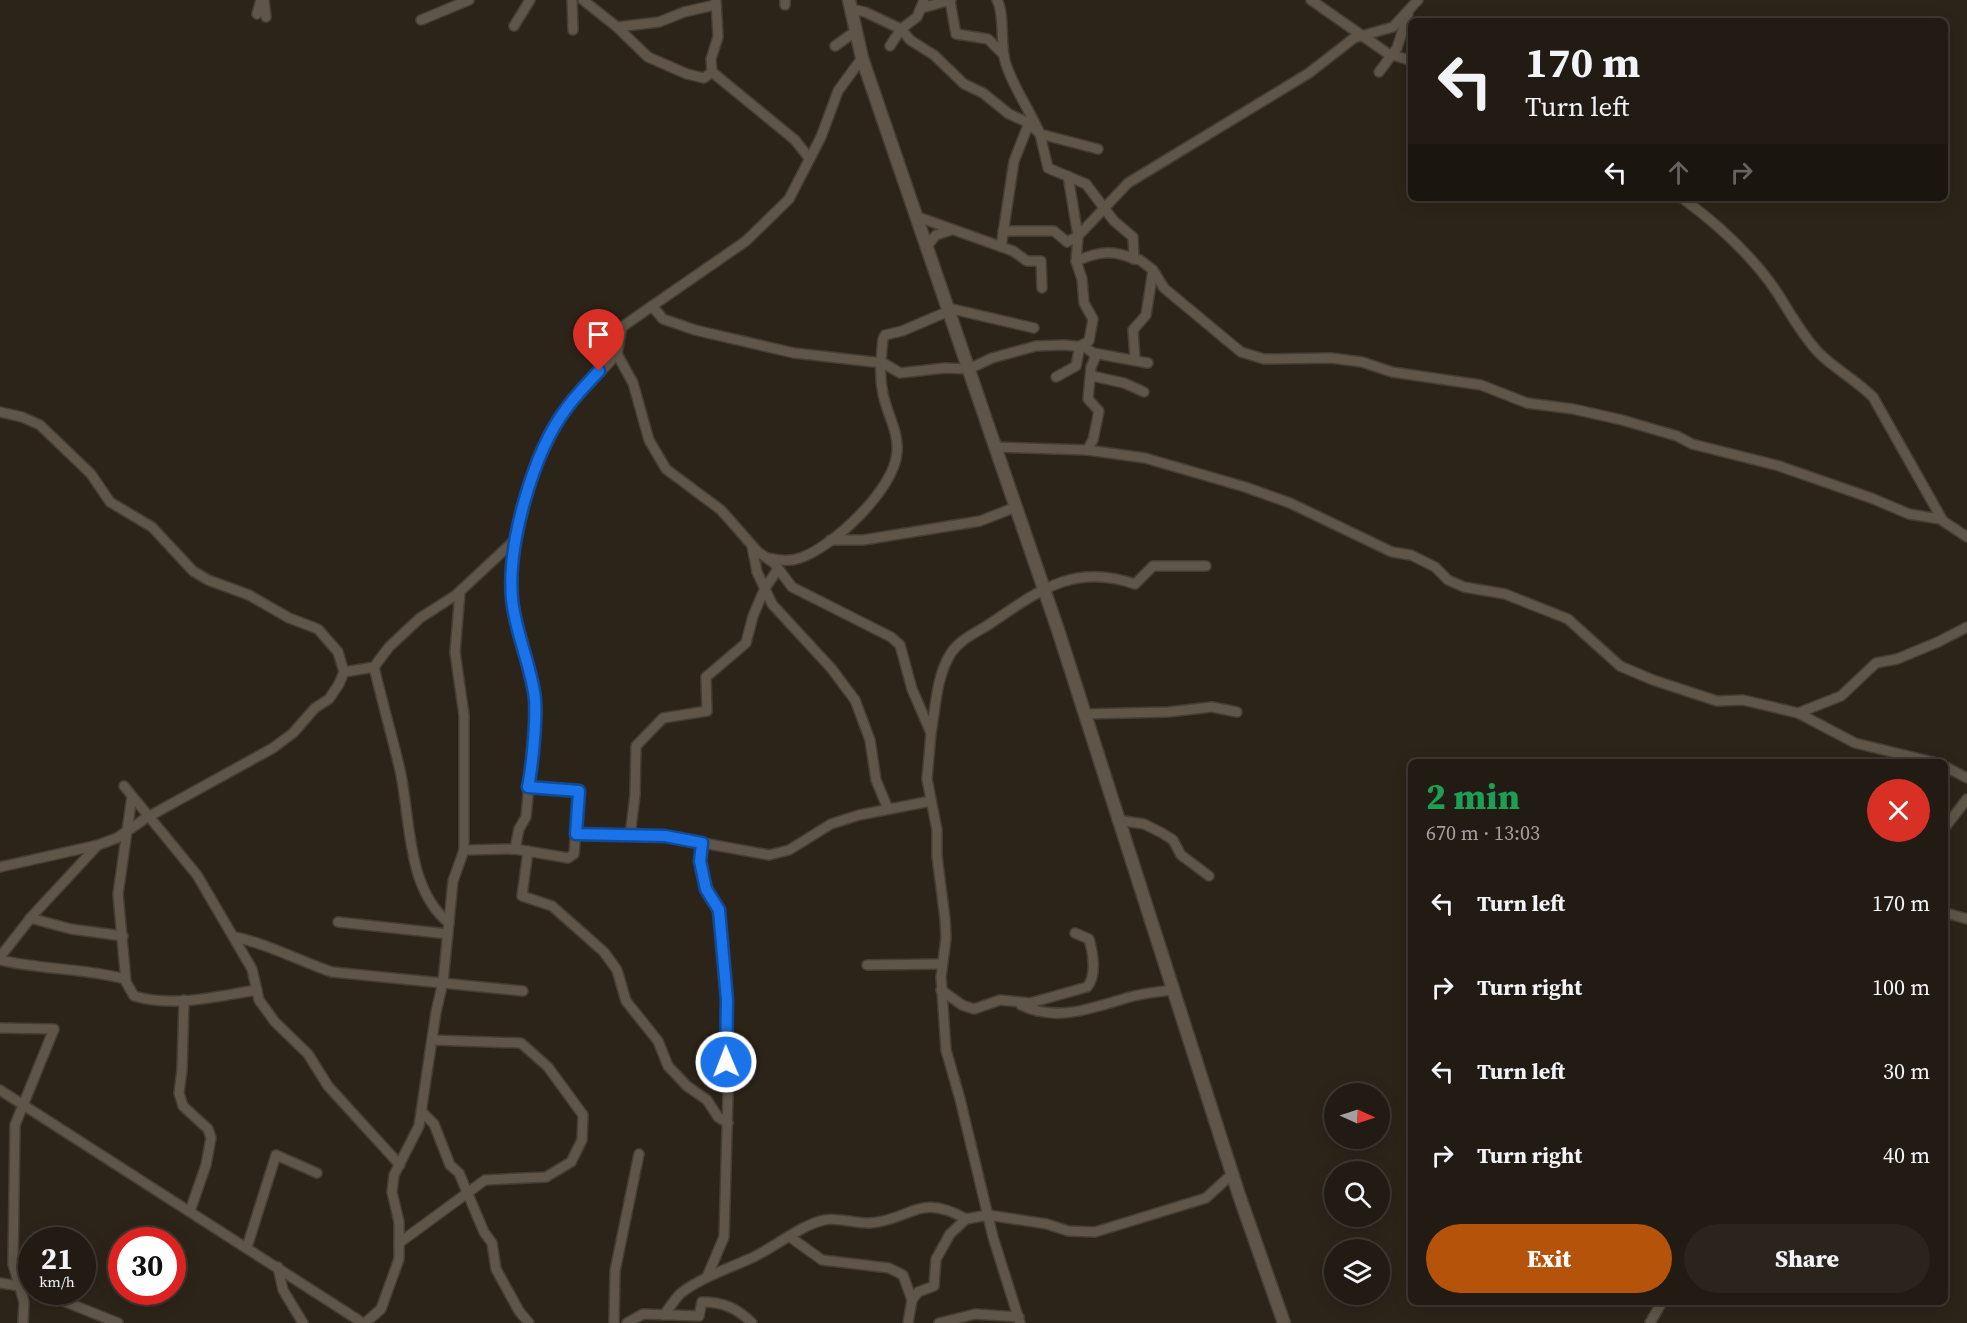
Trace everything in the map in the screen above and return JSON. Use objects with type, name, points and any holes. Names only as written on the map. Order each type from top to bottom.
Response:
[{"type":"street","points":[[261,15],[263,0]]},
{"type":"street","points":[[421,20],[469,0]]},
{"type":"street","points":[[514,26],[530,0]]},
{"type":"street","points":[[572,0],[573,30]]},
{"type":"street","points":[[583,0],[617,27],[648,57],[699,78],[712,72]]},
{"type":"street","points":[[890,46],[901,28],[917,17],[923,4],[950,0],[956,34],[988,39],[1004,56],[1040,134],[1048,168],[1086,184],[1114,221],[1133,237],[1134,259]]},
{"type":"street","points":[[997,0],[1000,6],[1004,56]]},
{"type":"street","points":[[1311,0],[1361,36],[1392,55],[1408,60]]},
{"type":"street","points":[[1003,231],[1054,231],[1067,242],[1078,236],[1128,183],[1309,73],[1333,52],[1361,36],[1393,27],[1418,0]]},
{"type":"street","points":[[617,27],[658,22],[716,3],[718,37],[711,59],[712,72],[795,140],[809,158]]},
{"type":"street","points":[[850,4],[901,28],[910,40],[934,55],[963,84],[983,93],[1009,114],[1029,123],[1040,134],[1098,149]]},
{"type":"street","points":[[850,4],[862,58],[1044,588],[1232,1174],[1284,1323]]},
{"type":"street","points":[[1379,72],[1398,48],[1408,11]]},
{"type":"street","points":[[835,46],[856,31]]},
{"type":"street","points":[[515,849],[519,829],[526,817],[536,708],[512,601],[512,556],[537,465],[566,409],[617,354],[622,327],[746,241],[789,199],[821,137],[838,91],[862,58]]},
{"type":"street","points":[[1001,247],[1014,161],[1029,123]]},
{"type":"street","points":[[1056,377],[1076,366],[1080,346],[1089,341],[1093,319],[1084,303],[1076,261],[1078,236],[1068,176]]},
{"type":"street","points":[[1686,201],[1724,230],[1769,281],[1790,315],[1819,352],[1857,381],[1872,397],[1943,520]]},
{"type":"street","points":[[918,217],[1001,247],[1028,261],[1041,261],[1042,288]]},
{"type":"street","points":[[926,247],[936,236],[951,230]]},
{"type":"street","points":[[1076,261],[1098,252],[1114,251],[1140,260],[1153,270],[1164,288],[1241,352],[1264,359],[1331,358],[1362,362],[1392,372],[1481,385],[1527,403],[1600,414],[1677,435],[1692,444],[1779,466],[1871,498],[1909,514],[1928,514],[1943,520],[1967,537]]},
{"type":"street","points":[[1135,359],[1133,330],[1146,315],[1153,270]]},
{"type":"street","points":[[652,306],[663,319],[695,330],[794,353],[880,362],[900,374],[945,368],[969,369],[992,358],[1036,346],[1080,346],[1093,353],[1148,363]]},
{"type":"street","points":[[766,558],[784,561],[800,558],[830,540],[869,506],[880,492],[897,453],[895,432],[883,396],[880,362],[885,335],[902,331],[948,310],[1034,328]]},
{"type":"street","points":[[1087,450],[1093,440],[1100,411],[1089,399],[1093,353]]},
{"type":"street","points":[[617,354],[633,383],[649,440],[666,469],[721,510],[752,546],[778,568],[792,586],[891,637],[900,645],[912,689],[931,733]]},
{"type":"street","points":[[1092,376],[1124,383],[1144,392]]},
{"type":"street","points":[[0,411],[40,425],[91,474],[110,502],[152,527],[193,571],[208,580],[249,595],[289,618],[318,629],[338,652],[344,672],[329,699],[315,708],[293,733],[273,748],[149,816],[127,831],[98,845],[0,867]]},
{"type":"street","points":[[995,447],[1087,450],[1145,458],[1188,468],[1290,503],[1392,552],[1411,555],[1435,567],[1448,580],[1464,587],[1505,594],[1568,619],[1620,666],[1653,680],[1717,702],[1743,700],[1798,713],[1855,743],[1921,759]]},
{"type":"street","points":[[830,540],[863,540],[980,521],[1016,507]]},
{"type":"street","points":[[344,672],[374,667],[389,647],[420,618],[460,592],[517,538]]},
{"type":"street","points":[[752,546],[757,572],[772,604],[831,668],[855,700],[870,740],[876,780],[888,809]]},
{"type":"street","points":[[939,1323],[975,1314],[1020,1320],[988,1215],[960,1099],[950,1072],[943,1029],[941,964],[946,938],[945,919],[937,856],[937,830],[927,779],[939,680],[953,650],[967,637],[1060,580],[1111,576],[1135,584],[1153,566],[1206,566]]},
{"type":"street","points":[[630,836],[635,795],[636,746],[663,718],[707,711],[706,677],[746,643],[753,616],[765,588],[778,568]]},
{"type":"street","points":[[0,1090],[364,1323],[381,1309],[391,1287],[399,1259],[399,1222],[392,1192],[394,1175],[419,1125],[422,1112],[443,982],[453,881],[464,850],[464,715],[455,652],[460,592]]},
{"type":"street","points":[[1798,713],[1841,696],[1876,663],[1917,651],[1967,627]]},
{"type":"street","points":[[374,667],[400,770],[408,812],[410,844],[435,912],[449,924]]},
{"type":"street","points":[[1084,714],[1168,712],[1212,707],[1237,712]]},
{"type":"street","points":[[1948,767],[1967,778]]},
{"type":"street","points":[[124,786],[197,875],[252,969],[259,1000],[275,1022],[308,1054],[328,1086],[400,1165]]},
{"type":"street","points":[[464,850],[515,849],[568,858],[574,854],[579,791],[528,787]]},
{"type":"street","points":[[132,796],[118,894],[125,979],[134,996],[147,1000],[199,1000],[257,990]]},
{"type":"street","points":[[1948,823],[1967,799]]},
{"type":"street","points":[[576,834],[665,836],[769,855],[789,850],[831,824],[888,809],[931,801]]},
{"type":"street","points":[[1117,820],[1144,824],[1162,833],[1173,840],[1181,855],[1209,876]]},
{"type":"street","points":[[702,843],[700,861],[706,889],[719,910],[724,966],[728,1123],[724,1237],[707,1277]]},
{"type":"street","points":[[98,845],[30,918],[0,958],[54,969],[98,971],[125,979]]},
{"type":"street","points":[[528,851],[522,896],[552,906],[604,952],[617,970],[626,1001],[658,1041],[668,1066],[687,1086],[707,1100],[718,1117],[728,1123]]},
{"type":"street","points":[[1948,914],[1967,919]]},
{"type":"street","points":[[30,918],[71,929],[123,936]]},
{"type":"street","points":[[338,922],[448,934]]},
{"type":"street","points":[[1016,1003],[1044,1000],[1087,987],[1094,977],[1089,939],[1075,933]]},
{"type":"street","points":[[235,938],[269,946],[302,962],[332,972],[524,991]]},
{"type":"street","points":[[867,965],[941,964]]},
{"type":"street","points":[[941,990],[962,1005],[975,1009],[1000,1000],[1042,1012],[1088,1011],[1132,996],[1172,990]]},
{"type":"street","points":[[184,1000],[182,1070],[178,1093],[183,1106],[208,1129],[211,1138],[206,1165],[190,1210]]},
{"type":"street","points":[[0,1028],[54,1029],[15,1125],[13,1264],[24,1302],[23,1323]]},
{"type":"street","points":[[399,1244],[485,1180],[546,1178],[571,1162],[582,1140],[583,1115],[548,1067],[522,1043],[432,1040]]},
{"type":"street","points":[[422,1112],[434,1124],[450,1165],[459,1173],[468,1192],[484,1232],[492,1243],[496,1269],[519,1311],[530,1323]]},
{"type":"street","points":[[614,1323],[612,1310],[615,1271],[639,1154]]},
{"type":"street","points":[[247,1247],[276,1155],[316,1173]]},
{"type":"street","points":[[664,1315],[680,1294],[707,1277],[824,1220],[870,1223],[890,1219],[916,1208],[937,1208],[966,1219],[988,1215],[1047,1224],[1068,1231],[1095,1232],[1156,1211],[1179,1208],[1206,1198],[1232,1174]]},
{"type":"street","points":[[908,1323],[912,1300],[918,1292],[934,1286],[936,1259],[950,1234],[966,1219]]},
{"type":"street","points":[[790,1237],[822,1260],[889,1268],[903,1275],[912,1300]]},
{"type":"street","points":[[278,1267],[283,1290],[303,1323]]},
{"type":"street","points":[[0,1282],[17,1284]]},
{"type":"street","points":[[627,1323],[643,1314],[699,1316],[702,1302],[722,1302],[752,1323]]},
{"type":"street","points":[[73,1305],[118,1323]]},
{"type":"street","points":[[1650,1323],[1660,1305]]},
{"type":"route","points":[[599,371],[566,409],[537,465],[512,556],[512,601],[523,641],[536,708],[528,787],[556,787],[579,791],[576,834],[665,836],[702,843],[700,861],[706,889],[719,910],[727,1000],[726,1062]]}]
